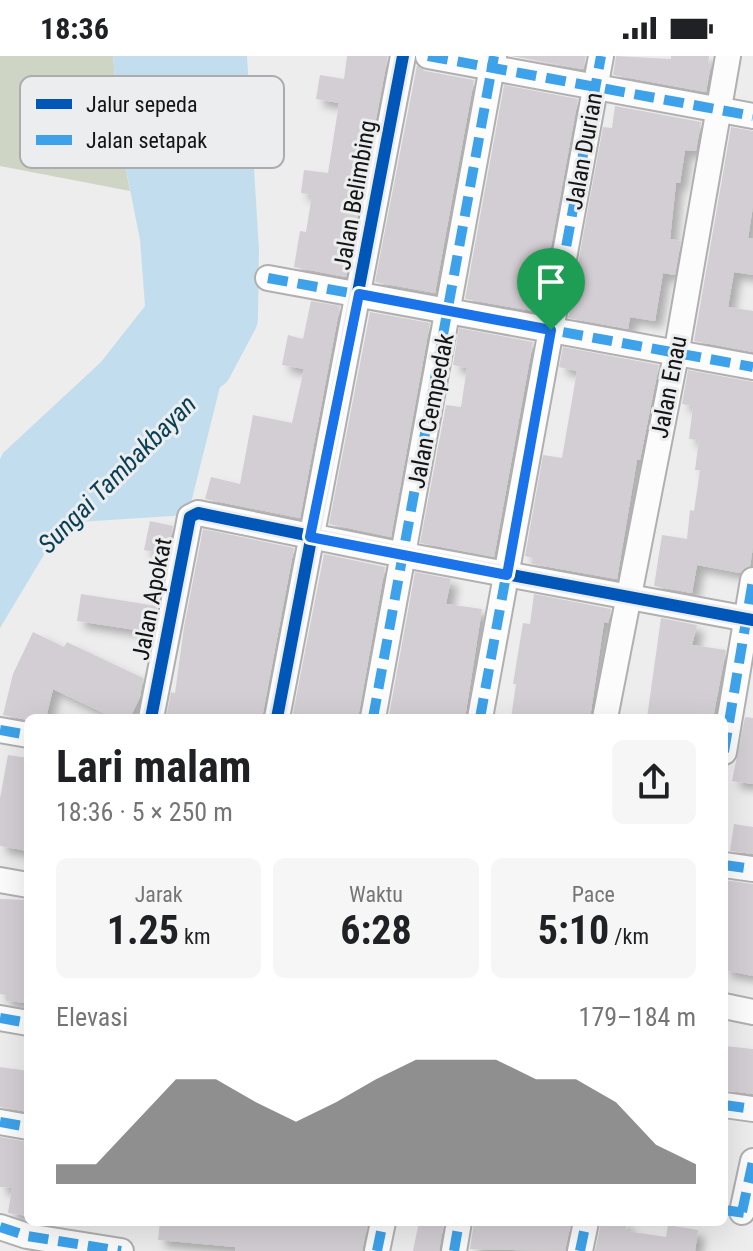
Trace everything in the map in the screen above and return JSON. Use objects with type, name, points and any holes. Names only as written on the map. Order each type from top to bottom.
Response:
[{"type":"street","name":"Jalan Belimbing","points":[[278,714],[403,56]]},
{"type":"street","points":[[428,56],[493,62],[596,87],[753,116]]},
{"type":"street","name":"Jalan Durian","points":[[481,714],[601,56]]},
{"type":"street","name":"Jalan Enau","points":[[606,714],[676,355],[728,56]]},
{"type":"street","name":"Jalan Cempedak","points":[[374,714],[493,62]]},
{"type":"street","points":[[268,278],[753,367]]},
{"type":"street","name":"Jalan Apokat","points":[[152,714],[190,517],[193,514],[310,537]]},
{"type":"street","points":[[310,537],[750,619]]},
{"type":"street","points":[[728,732],[750,619],[753,580]]},
{"type":"street","points":[[0,730],[24,734]]},
{"type":"street","points":[[728,866],[753,869]]},
{"type":"street","points":[[0,880],[24,884]]},
{"type":"street","points":[[728,1007],[753,1012]]},
{"type":"street","points":[[0,1018],[24,1022]]},
{"type":"street","points":[[728,1106],[753,1109]]},
{"type":"street","points":[[0,1122],[24,1126]]},
{"type":"street","points":[[740,1212],[753,1161]]},
{"type":"street","points":[[377,1251],[382,1226]]},
{"type":"street","points":[[454,1251],[458,1226]]},
{"type":"street","points":[[580,1251],[585,1226]]},
{"type":"street","points":[[0,1227],[27,1236],[121,1251]]},
{"type":"green space","points":[[0,56],[113,56],[115,76],[20,76],[20,168],[126,168],[130,191],[0,166]]},
{"type":"water","points":[[113,56],[226,56],[227,76],[115,76]]},
{"type":"water","points":[[126,168],[233,168],[238,250],[237,319],[188,515],[63,523],[0,628],[0,459],[101,362],[145,306],[140,240]]},
{"type":"building","points":[[347,56],[388,56],[346,277],[294,267],[300,231],[306,232],[312,195],[301,193],[304,170],[328,173],[339,103],[316,99],[320,75],[344,79]]},
{"type":"building","points":[[511,56],[586,56],[583,69]]},
{"type":"building","points":[[616,56],[671,59],[671,56],[709,56],[708,63],[711,64],[706,92],[613,75]]},
{"type":"building","points":[[417,65],[425,71],[474,80],[435,293],[375,282]]},
{"type":"building","points":[[504,85],[578,99],[539,312],[465,299]]},
{"type":"building","points":[[615,106],[701,122],[696,151],[685,150],[680,183],[676,183],[670,239],[681,241],[675,275],[663,273],[655,321],[630,317],[628,329],[568,318],[603,127],[612,128]]},
{"type":"building","points":[[731,127],[753,131],[753,206],[748,238],[753,238],[753,275],[734,272],[728,307],[753,311],[753,352],[694,341]]},
{"type":"building","points":[[311,301],[340,306],[300,518],[205,499],[211,477],[240,484],[253,415],[292,423],[304,369],[282,365],[288,335],[303,339]]},
{"type":"building","points":[[370,312],[430,323],[391,537],[329,524]]},
{"type":"building","points":[[459,328],[533,342],[494,557],[420,543],[446,405],[461,407],[467,368],[453,365]]},
{"type":"building","points":[[563,347],[659,365],[640,460],[637,460],[617,579],[532,564],[533,558],[525,556],[543,455],[562,458],[577,371],[559,367]]},
{"type":"building","points":[[688,370],[753,382],[753,547],[750,566],[740,573],[697,565],[692,593],[654,586],[662,535],[687,539],[690,510],[694,511],[700,470],[695,470],[699,440],[689,439],[693,406],[682,404]]},
{"type":"building","points":[[150,521],[173,526],[167,555],[144,550]]},
{"type":"building","points":[[203,529],[294,548],[263,714],[167,714],[171,692],[175,693]]},
{"type":"building","points":[[324,554],[385,567],[359,714],[293,714]]},
{"type":"building","points":[[415,572],[451,579],[446,604],[482,609],[466,714],[389,714]]},
{"type":"building","points":[[81,594],[157,606],[154,624],[150,623],[149,632],[77,621]]},
{"type":"building","points":[[534,594],[611,609],[608,623],[604,622],[591,714],[512,714],[523,623],[530,624]]},
{"type":"building","points":[[661,618],[697,625],[692,645],[726,650],[714,714],[648,714]]},
{"type":"building","points":[[33,632],[64,647],[67,642],[143,678],[140,697],[132,714],[106,714],[53,689],[47,714],[24,714],[24,719],[3,715],[13,674]]},
{"type":"building","points":[[745,717],[753,718],[753,784],[732,781]]},
{"type":"building","points":[[8,755],[24,757],[24,850],[0,846],[0,798]]},
{"type":"building","points":[[734,824],[753,827],[753,854],[730,851]]},
{"type":"building","points":[[728,881],[753,884],[753,976],[728,971]]},
{"type":"building","points":[[0,899],[24,900],[24,1003],[6,1001],[6,995],[0,994]]},
{"type":"building","points":[[728,1046],[753,1049],[753,1094],[728,1091]]},
{"type":"building","points":[[0,1067],[24,1070],[24,1111],[0,1107]]},
{"type":"building","points":[[0,1137],[24,1141],[24,1215],[8,1213],[12,1188],[0,1187]]},
{"type":"building","points":[[160,1226],[367,1226],[362,1251],[235,1251],[235,1247],[158,1240]]},
{"type":"building","points":[[418,1226],[443,1226],[439,1251],[413,1251]]},
{"type":"building","points":[[473,1226],[570,1226],[565,1251],[470,1249]]},
{"type":"building","points":[[600,1226],[627,1226],[626,1231],[666,1237],[668,1226],[698,1230],[695,1251],[595,1251]]},
{"type":"waterway","name":"Sungai Tambakbayan","points":[[226,56],[227,76]]},
{"type":"waterway","name":"Sungai Tambakbayan","points":[[211,368],[237,319],[238,250],[233,168]]},
{"type":"marked path","points":[[428,56],[753,116]]},
{"type":"marked path","points":[[374,714],[494,56]]},
{"type":"marked path","points":[[481,714],[601,56]]},
{"type":"marked path","points":[[268,278],[753,367]]},
{"type":"marked path","points":[[728,728],[753,580]]},
{"type":"marked path","points":[[0,730],[24,734]]},
{"type":"marked path","points":[[728,866],[753,869]]},
{"type":"marked path","points":[[0,1018],[24,1022]]},
{"type":"marked path","points":[[728,1106],[753,1109]]},
{"type":"marked path","points":[[0,1122],[24,1126]]},
{"type":"marked path","points":[[742,1212],[753,1161]]},
{"type":"marked path","points":[[728,1211],[753,1214]]},
{"type":"marked path","points":[[377,1251],[382,1226]]},
{"type":"marked path","points":[[454,1251],[458,1226]]},
{"type":"marked path","points":[[580,1251],[585,1226]]},
{"type":"marked path","points":[[0,1227],[27,1236],[121,1251]]},
{"type":"cycle path","points":[[278,714],[403,56]]},
{"type":"cycle path","points":[[152,714],[190,517],[198,513],[753,620]]},
{"type":"route","points":[[359,294],[551,330],[507,575],[310,537],[359,294]]}]
